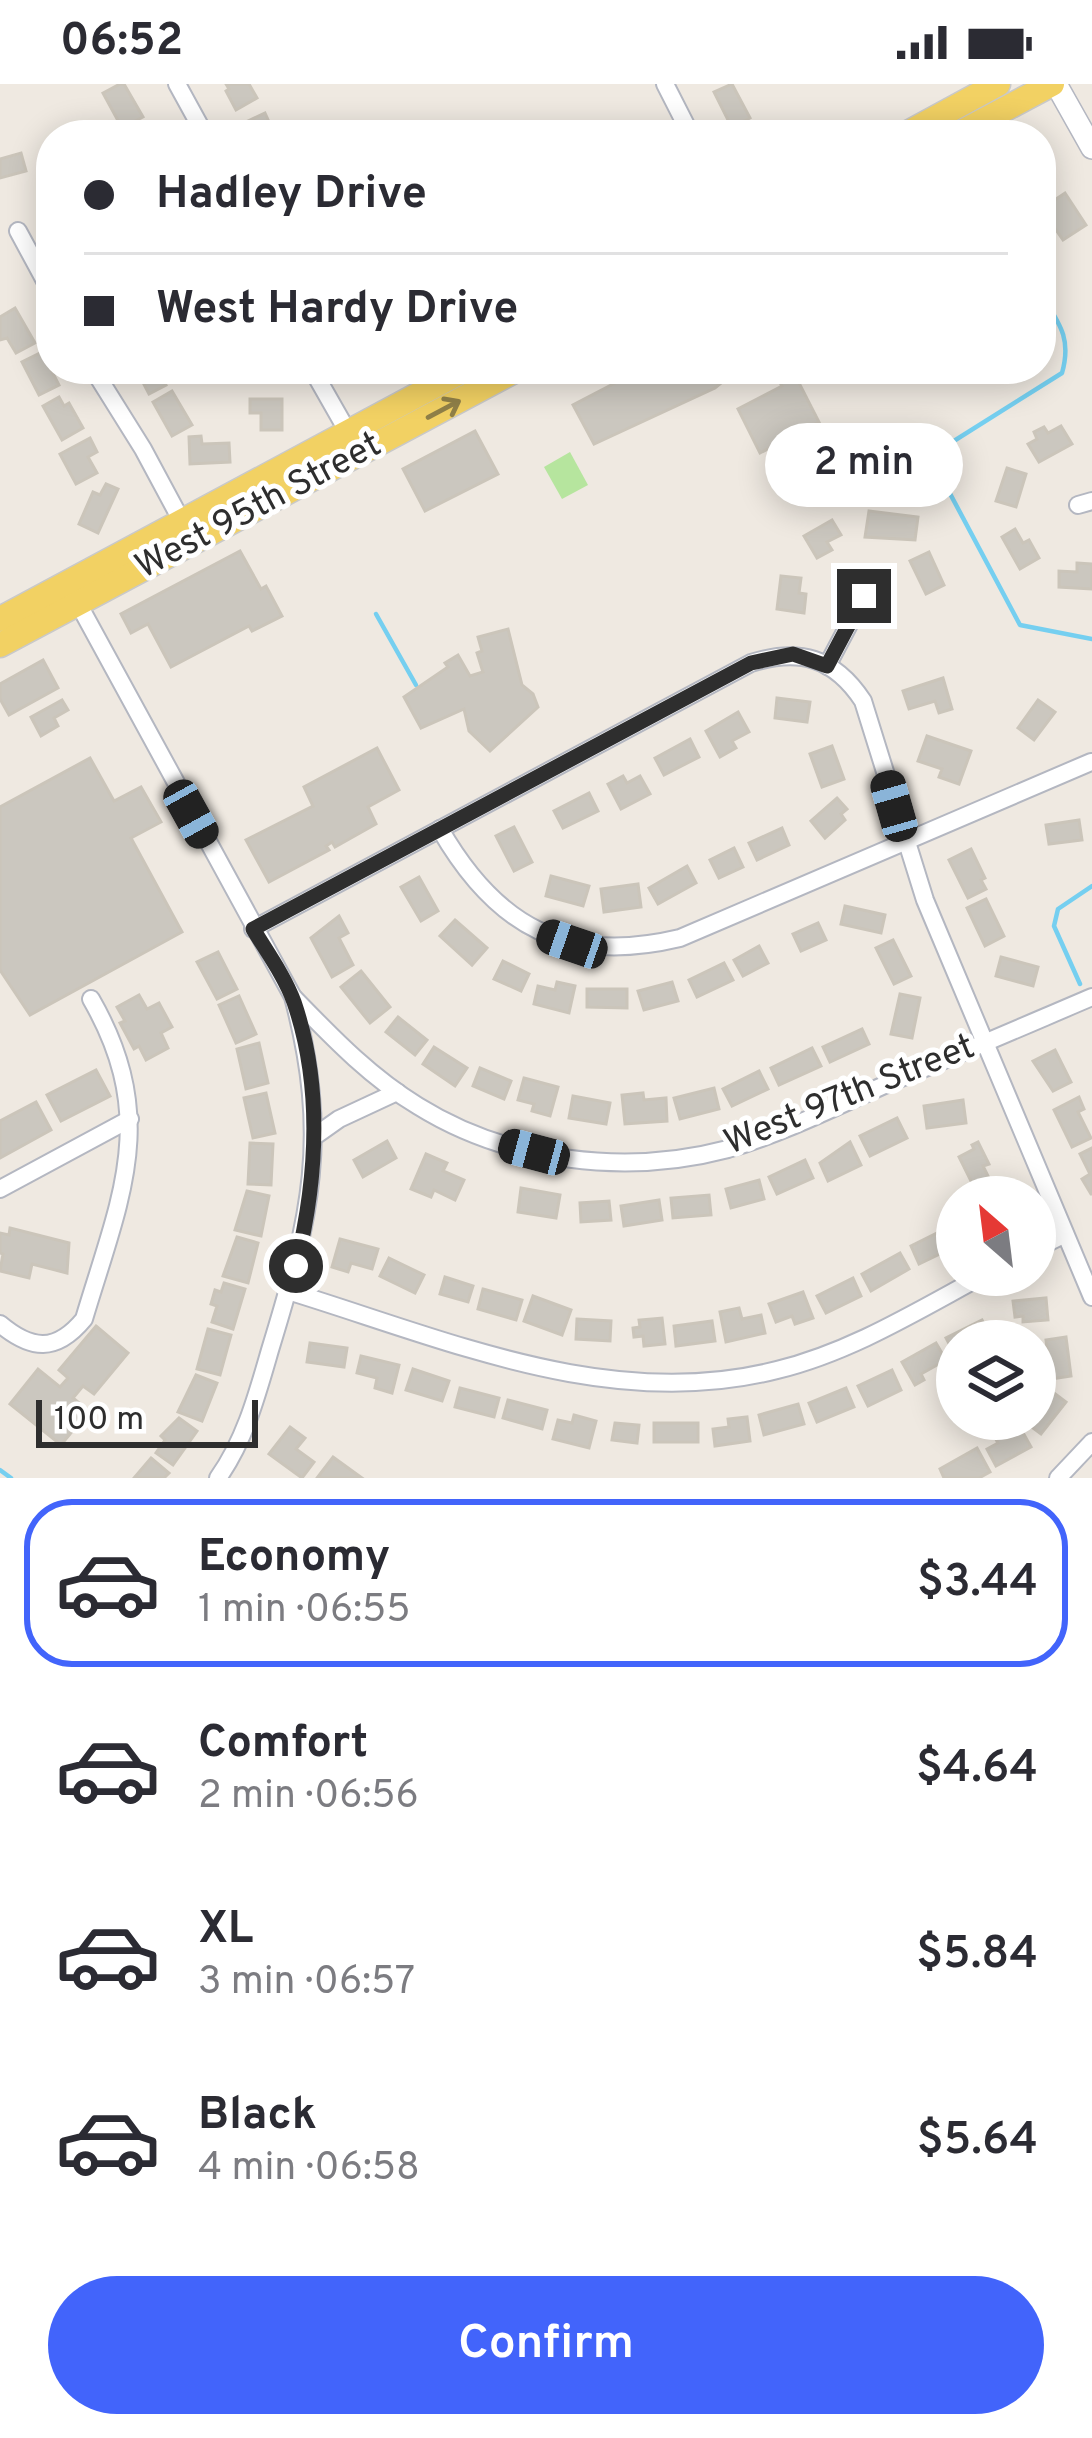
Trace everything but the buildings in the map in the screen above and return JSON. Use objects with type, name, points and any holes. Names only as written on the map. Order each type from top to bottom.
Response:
[{"type":"main road","points":[[932,120],[998,84]]},
{"type":"main road","points":[[985,120],[1054,84]]},
{"type":"main road","name":"West 95th Street","points":[[187,532],[347,430],[437,384]]},
{"type":"main road","name":"West 95th Street","points":[[0,645],[73,593],[187,532],[360,454],[490,384]]},
{"type":"main road","name":"West 95th Street","points":[[0,619],[73,593]]},
{"type":"street","points":[[178,84],[197,120]]},
{"type":"street","points":[[664,84],[684,120]]},
{"type":"street","points":[[1054,84],[1092,148]]},
{"type":"street","points":[[18,231],[36,264]]},
{"type":"street","points":[[102,384],[187,532]]},
{"type":"street","points":[[321,384],[360,454]]},
{"type":"street","points":[[73,593],[293,997],[307,1062],[314,1136],[312,1192],[253,1408],[222,1473],[242,1478]]},
{"type":"street","points":[[827,666],[864,596]]},
{"type":"street","points":[[253,929],[751,663],[793,654],[827,666],[863,700],[925,901],[1092,1298]]},
{"type":"street","points":[[440,829],[466,873],[511,916],[540,933],[603,949],[640,948],[680,938],[1091,762]]},
{"type":"street","name":"West 97th Street","points":[[293,997],[333,1039],[398,1092],[462,1129],[576,1160],[661,1160],[728,1149],[776,1132],[1092,997]]},
{"type":"street","points":[[0,1324],[39,1346],[70,1334],[84,1319],[129,1164],[125,1077],[91,999]]},
{"type":"street","points":[[314,1136],[398,1092]]},
{"type":"street","points":[[0,1189],[130,1118]]},
{"type":"street","points":[[1056,1238],[1065,1234]]},
{"type":"street","points":[[288,1291],[551,1370],[634,1384],[686,1384],[778,1370],[827,1354],[942,1296]]},
{"type":"street","points":[[1058,1478],[1092,1442]]},
{"type":"green space","points":[[570,452],[588,485],[562,499],[544,467]]},
{"type":"waterway","points":[[1056,320],[1065,361],[1056,377]]},
{"type":"waterway","points":[[1045,384],[930,456],[1020,625],[1092,639]]},
{"type":"waterway","points":[[376,614],[416,685]]},
{"type":"waterway","points":[[1080,984],[1054,926],[1058,909],[1092,886]]},
{"type":"waterway","points":[[0,1470],[11,1478]]},
{"type":"route","points":[[296,1266],[312,1192],[311,1092],[293,997],[253,929],[751,663],[793,654],[827,666],[864,596]]}]
